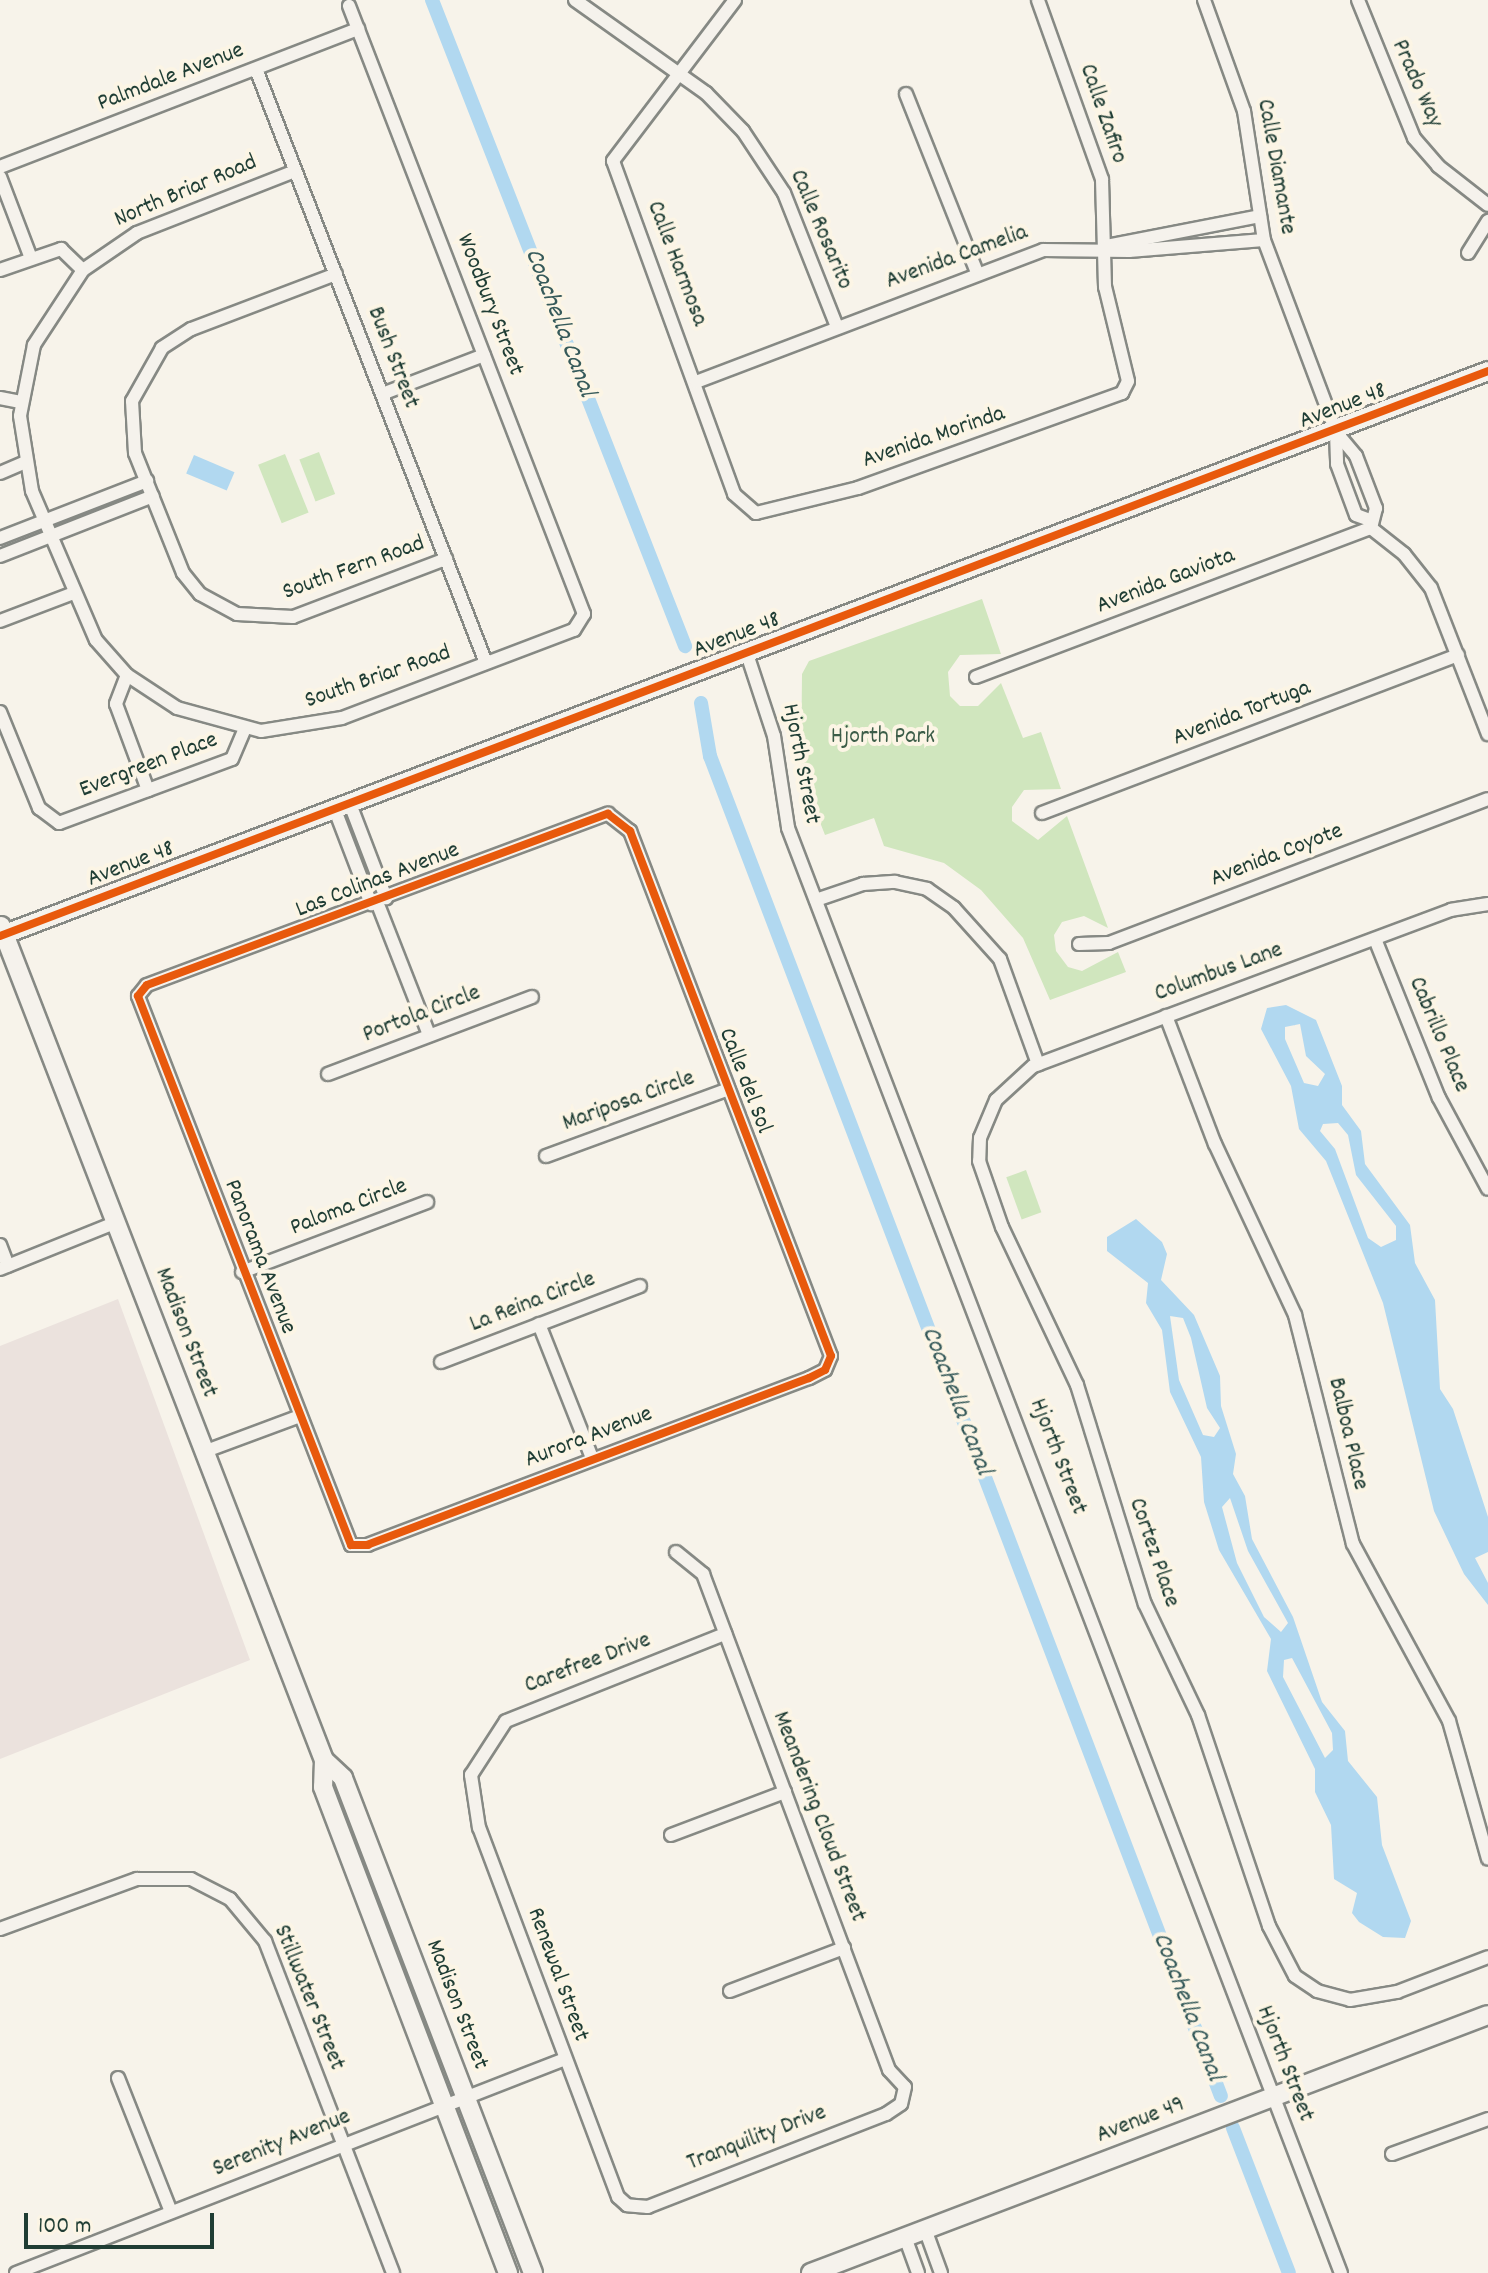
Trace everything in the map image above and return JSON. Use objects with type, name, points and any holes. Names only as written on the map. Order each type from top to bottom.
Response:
[{"type":"main road","name":"Avenue 48","points":[[2,931],[342,807],[1336,432],[1488,371]]},
{"type":"main road","name":"Madison Street","points":[[2,931],[324,1760],[323,1787],[508,2273]]},
{"type":"main road","name":"Madison Street","points":[[324,1760],[343,1778],[533,2273]]},
{"type":"main road","name":"Avenue 49","points":[[811,2273],[1488,2015]]},
{"type":"street","name":"Calle Rosarito","points":[[575,0],[678,72],[743,131],[767,164],[837,327]]},
{"type":"street","points":[[678,72],[735,0]]},
{"type":"street","name":"Calle Zafiro","points":[[1038,0],[1094,146],[1103,247]]},
{"type":"street","name":"Calle Diamante","points":[[1204,0],[1244,111],[1264,240],[1336,432]]},
{"type":"street","name":"Prado Way","points":[[1358,0],[1414,138],[1438,166],[1488,205]]},
{"type":"street","name":"Woodbury Street","points":[[349,6],[583,620]]},
{"type":"street","name":"Palmdale Avenue","points":[[0,167],[358,29]]},
{"type":"street","name":"Bush Street","points":[[256,69],[486,663]]},
{"type":"street","name":"Calle Harmosa","points":[[678,72],[613,161],[696,382]]},
{"type":"street","points":[[906,94],[977,272]]},
{"type":"street","name":"North Briar Road","points":[[43,521],[24,463],[21,402],[34,345],[83,270],[137,233],[295,171]]},
{"type":"street","points":[[0,177],[31,258]]},
{"type":"street","name":"Avenida Camelia","points":[[1103,247],[1128,237],[1203,229],[1260,216]]},
{"type":"street","points":[[1468,253],[1488,221]]},
{"type":"street","points":[[1203,229],[1205,247]]},
{"type":"street","name":"Avenida Camelia","points":[[696,382],[977,272],[1043,250],[1205,247],[1264,240]]},
{"type":"street","name":"Avenida Morinda","points":[[696,382],[742,505],[756,513],[779,511],[858,488],[1122,393],[1128,381],[1105,287],[1103,247]]},
{"type":"street","points":[[0,270],[61,249],[83,270]]},
{"type":"street","name":"South Fern Road","points":[[336,274],[191,329],[162,348],[137,385],[130,417],[132,443],[190,583],[210,602],[250,617],[293,617],[446,559]]},
{"type":"street","points":[[382,394],[484,355]]},
{"type":"street","points":[[0,398],[21,402]]},
{"type":"street","points":[[1336,432],[1337,464],[1356,515],[1404,554],[1431,588],[1488,734]]},
{"type":"street","points":[[1336,432],[1356,456],[1376,508],[1370,524]]},
{"type":"street","points":[[0,473],[24,463]]},
{"type":"street","points":[[0,538],[147,481]]},
{"type":"street","points":[[0,556],[153,496]]},
{"type":"street","name":"South Briar Road","points":[[43,521],[71,594],[96,640],[127,675],[177,708],[245,729],[322,724],[574,630],[583,620]]},
{"type":"street","name":"Avenida Gaviota","points":[[976,677],[1370,524]]},
{"type":"street","points":[[0,621],[71,594]]},
{"type":"street","name":"Hjorth Street","points":[[747,654],[774,736],[788,828],[1042,1479],[1272,2097],[1341,2273]]},
{"type":"street","name":"Avenida Tortuga","points":[[1042,813],[1458,655]]},
{"type":"street","points":[[127,675],[116,704],[148,790]]},
{"type":"street","name":"Evergreen Place","points":[[0,712],[39,808],[50,822],[232,759],[245,729]]},
{"type":"street","name":"Avenida Coyote","points":[[1079,944],[1109,943],[1488,799]]},
{"type":"street","points":[[342,807],[429,1035]]},
{"type":"street","name":"Las Colinas Avenue","points":[[147,985],[608,814],[622,820]]},
{"type":"street","name":"Calle del Sol","points":[[622,820],[831,1356]]},
{"type":"street","points":[[816,900],[863,884],[895,882],[927,889],[954,908],[1000,959],[1038,1064]]},
{"type":"street","name":"Columbus Lane","points":[[987,1117],[996,1100],[1038,1064],[1451,910],[1488,904]]},
{"type":"street","name":"Cabrillo Place","points":[[1375,939],[1439,1098],[1488,1189]]},
{"type":"street","name":"Panorama Avenue","points":[[147,985],[138,996],[142,1010],[351,1545]]},
{"type":"street","name":"Portola Circle","points":[[328,1074],[532,997]]},
{"type":"street","name":"Balboa Place","points":[[1166,1016],[1215,1144],[1295,1315],[1353,1544],[1449,1721],[1488,1859]]},
{"type":"street","name":"Mariposa Circle","points":[[546,1156],[726,1090]]},
{"type":"street","name":"Cortez Place","points":[[987,1117],[979,1161],[986,1188],[1077,1385],[1131,1565],[1206,1738],[1269,1926],[1295,1976],[1317,1991],[1338,1999],[1382,1996],[1488,1957]]},
{"type":"street","name":"Paloma Circle","points":[[242,1272],[427,1202]]},
{"type":"street","points":[[0,1245],[4,1267],[117,1222]]},
{"type":"street","name":"La Reina Circle","points":[[441,1362],[640,1286]]},
{"type":"street","points":[[539,1324],[592,1458]]},
{"type":"street","name":"Aurora Avenue","points":[[351,1545],[368,1545],[809,1378],[825,1370],[831,1356]]},
{"type":"street","points":[[206,1451],[300,1416]]},
{"type":"street","name":"Meandering Cloud Street","points":[[676,1552],[703,1574],[889,2070],[905,2087],[901,2104]]},
{"type":"street","name":"Carefree Drive","points":[[480,1753],[506,1721],[725,1634]]},
{"type":"street","name":"Renewal Street","points":[[480,1753],[471,1775],[479,1828],[618,2197],[627,2205]]},
{"type":"street","points":[[671,1835],[785,1792]]},
{"type":"street","name":"Stillwater Street","points":[[0,1929],[137,1879],[191,1879],[209,1886],[250,1919],[265,1941],[393,2273]]},
{"type":"street","points":[[730,1991],[844,1948]]},
{"type":"street","name":"Serenity Avenue","points":[[16,2273],[565,2059]]},
{"type":"street","points":[[118,2078],[171,2212]]},
{"type":"street","name":"Tranquility Drive","points":[[627,2205],[648,2207],[901,2104]]},
{"type":"street","points":[[1392,2154],[1488,2119]]},
{"type":"street","points":[[925,2229],[941,2273]]},
{"type":"street","points":[[905,2237],[918,2273]]},
{"type":"shaded area","points":[[118,1299],[250,1660],[0,1759],[0,1346]]},
{"type":"green space","points":[[319,452],[335,494],[316,502],[299,460]]},
{"type":"green space","points":[[285,454],[309,512],[282,523],[258,465]]},
{"type":"green space","name":"Hjorth Park","points":[[982,599],[1001,654],[960,655],[948,672],[950,696],[960,706],[978,706],[1001,683],[1023,738],[1041,732],[1061,789],[1024,790],[1012,807],[1012,821],[1038,840],[1067,816],[1108,928],[1084,916],[1062,922],[1054,935],[1056,951],[1068,967],[1082,971],[1118,952],[1126,972],[1050,1000],[1023,938],[981,890],[944,863],[884,846],[874,818],[825,835],[801,774],[802,674],[809,661]]},
{"type":"green space","points":[[1026,1170],[1041,1212],[1022,1219],[1006,1177]]},
{"type":"water","points":[[194,455],[235,472],[227,491],[186,473]]},
{"type":"water","points":[[1286,1005],[1316,1020],[1342,1086],[1342,1105],[1361,1131],[1365,1164],[1410,1225],[1415,1263],[1435,1300],[1440,1389],[1453,1409],[1488,1517],[1488,1552],[1475,1558],[1488,1583],[1488,1605],[1464,1574],[1434,1511],[1383,1303],[1326,1161],[1299,1129],[1291,1086],[1261,1029],[1267,1008]],"holes":[[[1300,1024],[1306,1056],[1325,1074],[1318,1086],[1304,1083],[1285,1039],[1285,1027]],[[1338,1123],[1348,1135],[1356,1175],[1396,1226],[1396,1240],[1381,1247],[1368,1238],[1335,1149],[1320,1131],[1323,1124]]]},
{"type":"water","points":[[1136,1219],[1162,1242],[1167,1254],[1161,1280],[1194,1315],[1220,1376],[1221,1406],[1236,1454],[1233,1474],[1245,1496],[1252,1539],[1293,1617],[1322,1702],[1345,1731],[1348,1761],[1377,1797],[1382,1845],[1411,1921],[1405,1938],[1383,1937],[1359,1922],[1352,1913],[1357,1893],[1334,1879],[1331,1825],[1315,1792],[1315,1769],[1267,1671],[1271,1639],[1219,1550],[1204,1502],[1201,1457],[1170,1392],[1162,1330],[1146,1303],[1148,1283],[1107,1251],[1107,1237]],"holes":[[[1170,1316],[1183,1318],[1191,1338],[1207,1408],[1220,1428],[1214,1437],[1203,1435],[1179,1380]],[[1230,1498],[1248,1551],[1288,1623],[1281,1632],[1264,1617],[1237,1563],[1222,1507]],[[1292,1658],[1332,1733],[1333,1750],[1325,1758],[1283,1677],[1284,1660]]]},
{"type":"waterway","name":"Coachella Canal","points":[[432,0],[685,646]]},
{"type":"waterway","name":"Coachella Canal","points":[[701,703],[710,756],[1221,2096]]},
{"type":"waterway","name":"Coachella Canal","points":[[1233,2128],[1289,2273]]},
{"type":"cycle path","points":[[0,936],[1488,371]]},
{"type":"cycle path","points":[[608,814],[630,831],[831,1356],[825,1370],[809,1378],[368,1545],[351,1545],[138,996],[147,985],[608,814]]}]
